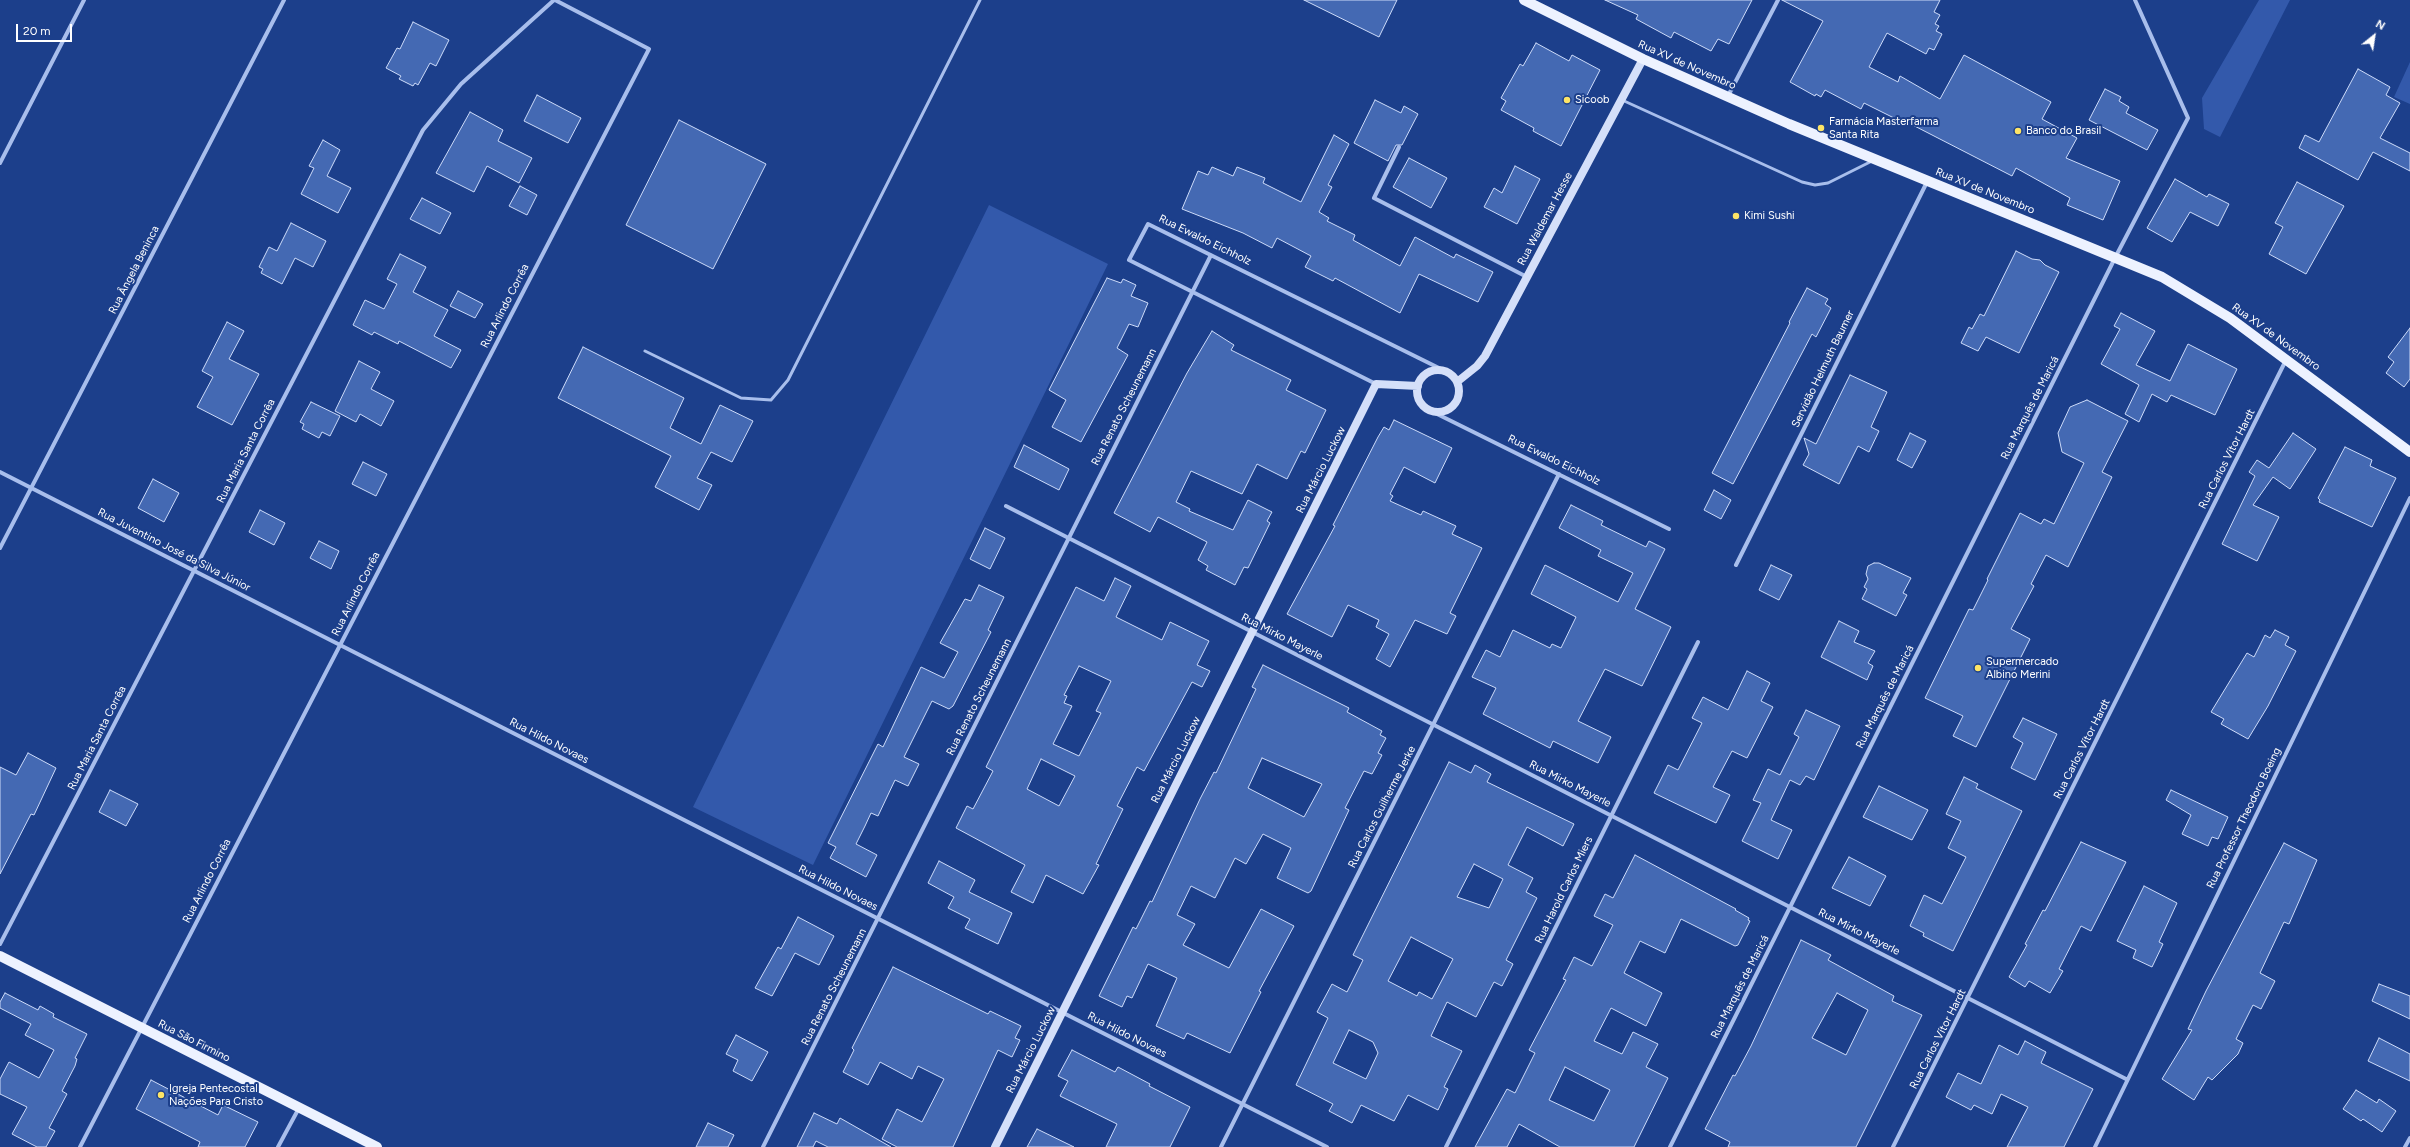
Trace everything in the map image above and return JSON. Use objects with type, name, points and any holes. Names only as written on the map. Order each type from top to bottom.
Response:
[{"type":"main road","name":"Rua XV de Novembro","points":[[1524,0],[1643,59],[1727,97],[1927,182],[2116,256],[2184,288],[2287,358],[2410,452]]},
{"type":"main road","name":"Rua São Firmino","points":[[0,956],[377,1147]]},
{"type":"street","points":[[0,163],[84,0]]},
{"type":"street","name":"Rua Ângela Beninca","points":[[0,548],[284,0]]},
{"type":"street","name":"Rua Arlindo Corrêa","points":[[80,1147],[649,49],[554,0]]},
{"type":"street","name":"Rua Maria Santa Corrêa","points":[[0,944],[423,130],[461,84],[554,0]]},
{"type":"street","points":[[1727,97],[1778,0]]},
{"type":"street","name":"Rua Marquês de Maricá","points":[[1670,1147],[2116,256],[2188,118],[2135,0]]},
{"type":"street","name":"Rua Waldemar Hesse","points":[[1457,382],[1478,366],[1485,356],[1643,59]]},
{"type":"street","points":[[1399,147],[1374,198],[1527,277]]},
{"type":"street","name":"Servidão Helmuth Baumer","points":[[1736,565],[1927,182]]},
{"type":"street","name":"Rua Ewaldo Eichholz","points":[[1418,386],[1376,384],[1129,260],[1148,224],[1445,371]]},
{"type":"street","name":"Rua Renato Scheunemann","points":[[764,1147],[1211,255]]},
{"type":"street","name":"Rua Carlos Vítor Hardt","points":[[1894,1147],[2287,358]]},
{"type":"street","points":[[1438,370],[1445,371],[1457,382],[1459,395],[1453,406],[1442,412],[1429,410],[1419,400],[1418,386],[1425,375],[1438,370]]},
{"type":"street","name":"Rua Márcio Luckow","points":[[995,1147],[1376,384]]},
{"type":"street","name":"Rua Ewaldo Eichholz","points":[[1429,410],[1669,530]]},
{"type":"street","name":"Rua Juventino José da Silva Júnior","points":[[0,472],[340,645]]},
{"type":"street","name":"Rua Carlos Guilherme Jerke","points":[[1221,1147],[1559,474]]},
{"type":"street","name":"Rua Professor Theodoro Boeing","points":[[2095,1147],[2126,1079],[2410,498]]},
{"type":"street","name":"Rua Mirko Mayerle","points":[[1006,506],[2126,1079]]},
{"type":"street","name":"Rua Harold Carlos Miers","points":[[1446,1147],[1698,642]]},
{"type":"street","name":"Rua Hildo Novaes","points":[[340,645],[1327,1147]]},
{"type":"street","points":[[278,1147],[299,1107]]},
{"type":"street","points":[[2405,1147],[2410,1138]]},
{"type":"lane","points":[[645,351],[741,398],[770,400],[788,380],[980,0]]},
{"type":"lane","points":[[1622,100],[1802,182],[1815,185],[1828,183],[1874,160]]},
{"type":"shaded area","points":[[2259,0],[2290,0],[2220,137],[2204,129],[2202,98]]},
{"type":"shaded area","points":[[2410,62],[2410,104],[2394,97]]},
{"type":"shaded area","points":[[989,205],[1108,264],[813,865],[693,807]]},
{"type":"building","points":[[1304,0],[1397,0],[1379,37]]},
{"type":"building","points":[[1605,0],[1752,0],[1729,44],[1718,39],[1711,51],[1674,32],[1671,38],[1636,19],[1638,15]]},
{"type":"building","points":[[1782,0],[1940,0],[1934,12],[1940,15],[1935,24],[1939,26],[1936,31],[1942,34],[1934,50],[1929,48],[1926,54],[1887,33],[1869,67],[1898,82],[1900,76],[1940,99],[1964,55],[2051,102],[2042,119],[2077,138],[2066,158],[2120,181],[2103,220],[2067,205],[2070,198],[2016,168],[2012,176],[1897,117],[1896,119],[1864,103],[1861,109],[1825,90],[1821,97],[1816,94],[1815,96],[1790,82],[1823,21]]},
{"type":"building","points":[[413,22],[449,40],[436,66],[430,63],[418,85],[415,83],[413,86],[399,79],[401,76],[386,68],[397,48],[400,49]]},
{"type":"building","points":[[1536,43],[1569,61],[1572,55],[1600,70],[1561,146],[1533,131],[1534,128],[1501,110],[1506,101],[1501,98],[1520,64],[1523,66]]},
{"type":"building","points":[[2358,69],[2390,87],[2386,95],[2400,103],[2380,138],[2410,153],[2410,171],[2373,152],[2358,180],[2299,148],[2305,135],[2319,142]]},
{"type":"building","points":[[2105,89],[2121,97],[2119,101],[2129,107],[2126,113],[2158,130],[2147,150],[2089,120]]},
{"type":"building","points":[[537,95],[581,118],[568,143],[524,121]]},
{"type":"building","points":[[1375,100],[1401,113],[1404,106],[1418,114],[1402,145],[1396,145],[1388,161],[1354,143]]},
{"type":"building","points":[[470,112],[503,130],[498,141],[532,158],[519,183],[487,166],[474,192],[436,173]]},
{"type":"building","points":[[679,120],[766,164],[713,269],[626,225]]},
{"type":"building","points":[[1334,135],[1349,144],[1328,185],[1332,187],[1319,212],[1329,218],[1327,221],[1355,235],[1353,240],[1400,266],[1415,237],[1454,258],[1456,254],[1493,272],[1478,302],[1419,274],[1400,313],[1335,278],[1333,281],[1305,267],[1311,256],[1277,238],[1272,248],[1243,233],[1182,209],[1198,171],[1208,175],[1212,167],[1233,176],[1237,167],[1265,178],[1263,183],[1301,202]]},
{"type":"building","points":[[323,140],[340,150],[327,176],[351,188],[338,213],[301,194],[314,168],[309,166]]},
{"type":"building","points":[[1409,158],[1447,178],[1431,208],[1393,187]]},
{"type":"building","points":[[1515,166],[1540,179],[1517,224],[1484,207],[1494,188],[1502,193]]},
{"type":"building","points":[[2175,179],[2207,197],[2209,194],[2229,204],[2218,226],[2190,212],[2172,242],[2147,228]]},
{"type":"building","points":[[2297,182],[2344,206],[2306,274],[2269,254],[2283,227],[2275,223]]},
{"type":"building","points":[[520,186],[537,195],[527,215],[509,206]]},
{"type":"building","points":[[422,198],[451,213],[440,234],[410,219]]},
{"type":"building","points":[[291,223],[326,241],[313,267],[295,258],[282,284],[261,273],[263,269],[259,267],[269,247],[277,251]]},
{"type":"building","points":[[2016,251],[2032,259],[2040,260],[2045,265],[2059,272],[2019,353],[1986,337],[1978,351],[1961,343],[1969,327],[1972,329],[1980,314],[1984,316]]},
{"type":"building","points":[[400,254],[426,267],[413,292],[448,310],[434,336],[461,350],[451,368],[399,341],[398,344],[374,332],[372,335],[353,325],[365,300],[384,309],[397,284],[387,279]]},
{"type":"building","points":[[1107,278],[1121,283],[1123,279],[1136,285],[1131,296],[1148,303],[1138,327],[1129,324],[1117,348],[1128,355],[1081,442],[1052,427],[1066,400],[1049,390]]},
{"type":"building","points":[[1807,288],[1828,299],[1825,304],[1831,308],[1816,337],[1812,334],[1733,484],[1712,473]]},
{"type":"building","points":[[458,291],[483,304],[475,318],[450,306]]},
{"type":"building","points":[[2121,313],[2155,331],[2136,365],[2170,381],[2188,344],[2237,369],[2215,415],[2171,395],[2167,402],[2152,394],[2139,422],[2125,414],[2139,385],[2101,364],[2120,329],[2114,326]]},
{"type":"building","points":[[227,322],[244,331],[229,359],[259,374],[232,425],[197,407],[213,377],[202,371]]},
{"type":"building","points":[[2410,328],[2410,379],[2404,387],[2386,373],[2394,362],[2388,357]]},
{"type":"building","points":[[1212,331],[1234,345],[1231,350],[1291,380],[1286,390],[1326,410],[1305,453],[1301,451],[1287,479],[1257,464],[1242,494],[1191,471],[1176,502],[1190,509],[1189,511],[1233,530],[1248,500],[1272,512],[1267,521],[1270,523],[1248,568],[1244,567],[1235,585],[1206,570],[1208,566],[1198,560],[1207,542],[1158,517],[1150,532],[1114,513],[1187,373]]},
{"type":"building","points":[[583,347],[684,398],[670,428],[701,444],[720,405],[753,421],[732,462],[711,452],[697,478],[712,485],[699,510],[655,487],[671,456],[558,398]]},
{"type":"building","points":[[359,361],[380,372],[371,389],[394,401],[381,426],[360,414],[356,422],[335,411]]},
{"type":"building","points":[[1850,375],[1887,392],[1871,427],[1879,431],[1869,452],[1858,446],[1839,484],[1803,465],[1809,454],[1804,438],[1816,444]]},
{"type":"building","points":[[2087,400],[2128,421],[2102,472],[2112,477],[2068,567],[2046,555],[2031,584],[2034,586],[2011,629],[2030,639],[1976,747],[1953,736],[1963,716],[1925,698],[1969,609],[1973,610],[2020,513],[2041,524],[2044,519],[2054,524],[2084,463],[2062,452],[2058,433],[2070,407]]},
{"type":"building","points":[[311,402],[340,416],[330,436],[322,432],[319,438],[302,429],[304,424],[300,422]]},
{"type":"building","points":[[1394,420],[1452,448],[1435,483],[1404,467],[1390,494],[1393,496],[1390,501],[1421,515],[1423,511],[1456,526],[1452,534],[1482,548],[1450,613],[1456,616],[1447,634],[1415,620],[1390,667],[1376,659],[1389,634],[1376,627],[1379,620],[1348,605],[1332,637],[1287,614],[1335,526],[1333,525],[1378,437],[1384,427],[1389,430]]},
{"type":"building","points":[[1910,433],[1926,441],[1912,468],[1897,460]]},
{"type":"building","points":[[2293,433],[2316,449],[2290,489],[2273,477],[2253,505],[2279,517],[2257,561],[2222,544],[2255,476],[2249,472],[2257,460],[2269,468]]},
{"type":"building","points":[[1024,445],[1069,469],[1059,490],[1014,467]]},
{"type":"building","points":[[2345,447],[2372,460],[2370,466],[2396,478],[2372,527],[2319,502],[2320,500],[2318,498]]},
{"type":"building","points":[[363,462],[387,474],[376,496],[352,484]]},
{"type":"building","points":[[153,479],[179,493],[164,522],[138,508]]},
{"type":"building","points":[[1714,490],[1731,500],[1721,519],[1704,510]]},
{"type":"building","points":[[1571,505],[1603,521],[1601,525],[1646,547],[1649,541],[1665,549],[1635,609],[1671,627],[1642,686],[1605,669],[1578,721],[1611,737],[1598,763],[1553,741],[1550,748],[1483,714],[1496,688],[1472,677],[1486,650],[1500,657],[1513,630],[1550,648],[1552,644],[1561,648],[1576,617],[1531,594],[1545,565],[1618,602],[1633,573],[1598,556],[1601,550],[1559,528]]},
{"type":"building","points":[[260,510],[285,523],[274,545],[249,532]]},
{"type":"building","points":[[985,528],[1005,538],[990,569],[970,559]]},
{"type":"building","points":[[319,541],[339,551],[331,569],[310,558]]},
{"type":"building","points":[[1874,563],[1879,563],[1911,578],[1903,593],[1907,595],[1896,616],[1862,599],[1867,589],[1864,587],[1868,579],[1866,574],[1868,566]]},
{"type":"building","points":[[1771,565],[1792,575],[1779,600],[1759,590]]},
{"type":"building","points":[[1115,578],[1131,586],[1116,617],[1162,640],[1170,622],[1209,641],[1197,665],[1210,671],[1202,687],[1192,682],[1144,771],[1137,767],[1117,806],[1123,809],[1096,864],[1099,865],[1083,894],[1046,875],[1033,903],[1011,892],[1025,865],[956,828],[967,806],[973,809],[993,771],[986,767],[1076,587],[1104,601]],"holes":[[[1079,666],[1111,681],[1096,711],[1101,713],[1079,756],[1053,744],[1072,706],[1064,703],[1067,696],[1064,695]],[[1041,759],[1075,776],[1059,806],[1027,789]]]},
{"type":"building","points":[[979,585],[1004,597],[988,630],[991,632],[953,706],[949,709],[932,701],[904,757],[919,764],[908,786],[895,780],[878,816],[871,813],[856,844],[877,855],[866,877],[830,858],[836,847],[828,843],[878,744],[883,747],[921,667],[944,678],[958,652],[940,643],[965,599],[971,601]]},
{"type":"building","points":[[1839,621],[1859,631],[1854,642],[1875,651],[1868,663],[1873,666],[1867,680],[1821,657]]},
{"type":"building","points":[[2275,630],[2289,637],[2285,645],[2296,651],[2268,706],[2248,739],[2221,724],[2224,719],[2211,712],[2247,653],[2254,657],[2265,635],[2270,638]]},
{"type":"building","points":[[1263,665],[1349,708],[1347,712],[1382,731],[1380,735],[1386,738],[1378,753],[1382,755],[1372,774],[1364,771],[1345,808],[1349,810],[1311,891],[1308,893],[1277,878],[1291,848],[1263,834],[1246,864],[1235,858],[1215,898],[1191,886],[1177,915],[1195,924],[1183,945],[1229,968],[1261,909],[1294,926],[1259,991],[1261,992],[1230,1053],[1187,1033],[1184,1039],[1156,1026],[1177,978],[1148,964],[1132,998],[1127,996],[1122,1007],[1099,996],[1133,927],[1136,929],[1150,901],[1152,902],[1200,799],[1214,772],[1216,773],[1256,689],[1252,687]],"holes":[[[1262,758],[1322,784],[1304,817],[1248,788]]]},
{"type":"building","points":[[1747,671],[1770,683],[1761,701],[1773,707],[1747,758],[1732,751],[1713,787],[1730,795],[1716,823],[1654,793],[1668,765],[1678,770],[1702,723],[1692,718],[1703,697],[1728,710]]},
{"type":"building","points":[[1806,710],[1840,726],[1814,780],[1806,776],[1800,785],[1790,780],[1771,820],[1792,830],[1778,859],[1742,841],[1761,803],[1753,800],[1768,769],[1780,775],[1799,737],[1794,734]]},
{"type":"building","points":[[2023,718],[2057,734],[2035,780],[2011,768],[2023,743],[2013,737]]},
{"type":"building","points":[[28,753],[56,768],[34,815],[31,814],[0,874],[0,767],[16,775]]},
{"type":"building","points":[[1449,762],[1471,773],[1475,765],[1491,774],[1487,782],[1574,824],[1563,846],[1527,827],[1508,865],[1533,878],[1526,892],[1537,898],[1506,960],[1513,964],[1502,986],[1494,982],[1476,1017],[1447,1002],[1431,1036],[1462,1051],[1444,1087],[1448,1089],[1438,1110],[1408,1095],[1394,1121],[1361,1105],[1352,1123],[1329,1111],[1333,1104],[1296,1085],[1328,1018],[1317,1012],[1332,984],[1347,992],[1363,960],[1353,955]],"holes":[[[1474,864],[1503,879],[1489,908],[1457,897]],[[1411,937],[1453,959],[1432,999],[1419,992],[1417,996],[1388,981]],[[1349,1030],[1373,1042],[1378,1053],[1366,1079],[1333,1063]]]},
{"type":"building","points":[[1964,777],[1978,784],[1976,788],[2022,811],[1953,951],[1923,936],[1924,933],[1910,926],[1924,895],[1942,904],[1966,857],[1948,848],[1961,821],[1946,814]]},
{"type":"building","points":[[1879,786],[1928,810],[1912,840],[1863,817]]},
{"type":"building","points":[[110,790],[138,804],[126,826],[99,812]]},
{"type":"building","points":[[2171,790],[2228,817],[2218,839],[2212,837],[2208,846],[2182,834],[2191,815],[2166,800]]},
{"type":"building","points":[[2081,842],[2126,862],[2091,931],[2081,926],[2059,969],[2063,971],[2050,993],[2029,981],[2025,987],[2009,977],[2027,945],[2025,944],[2043,910],[2045,911]]},
{"type":"building","points":[[2284,843],[2317,860],[2289,924],[2284,922],[2260,973],[2275,981],[2261,1009],[2253,1005],[2236,1039],[2243,1043],[2238,1054],[2212,1080],[2208,1077],[2194,1100],[2162,1079],[2192,1030],[2188,1029],[2206,991]]},
{"type":"building","points":[[1635,855],[1736,909],[1735,910],[1749,918],[1748,920],[1750,921],[1738,945],[1735,946],[1681,919],[1665,953],[1640,941],[1624,973],[1662,993],[1646,1026],[1611,1008],[1594,1041],[1622,1054],[1633,1032],[1658,1044],[1646,1067],[1668,1078],[1634,1147],[1560,1147],[1519,1124],[1507,1147],[1475,1147],[1507,1089],[1515,1093],[1535,1053],[1529,1050],[1566,980],[1563,979],[1574,957],[1592,966],[1613,925],[1594,916],[1605,894],[1613,898]],"holes":[[[1565,1067],[1610,1090],[1594,1121],[1549,1100]]]},
{"type":"building","points":[[1849,857],[1886,876],[1870,906],[1832,888]]},
{"type":"building","points":[[939,861],[975,880],[969,892],[1012,913],[998,944],[965,928],[970,919],[948,908],[954,897],[928,883]]},
{"type":"building","points":[[2144,886],[2177,903],[2159,942],[2163,944],[2152,967],[2133,958],[2136,950],[2117,941]]},
{"type":"building","points":[[798,917],[834,936],[819,965],[795,953],[772,996],[755,988],[778,947],[781,949]]},
{"type":"building","points":[[1801,940],[1831,955],[1828,960],[1894,996],[1892,1001],[1922,1015],[1856,1147],[1728,1147],[1730,1142],[1705,1129],[1733,1075],[1735,1076],[1751,1046]],"holes":[[[1837,993],[1868,1010],[1846,1055],[1812,1038]]]},
{"type":"building","points":[[893,967],[988,1014],[990,1011],[1021,1026],[1015,1038],[1020,1040],[1012,1057],[998,1050],[953,1147],[897,1147],[882,1139],[897,1109],[922,1122],[944,1079],[918,1066],[912,1079],[880,1062],[868,1085],[843,1072],[854,1050],[852,1048]]},
{"type":"building","points":[[2379,984],[2410,996],[2410,1019],[2372,1001]]},
{"type":"building","points":[[5,993],[38,1010],[40,1006],[54,1014],[53,1017],[87,1034],[75,1058],[77,1059],[75,1066],[62,1091],[67,1094],[49,1128],[55,1131],[46,1147],[37,1147],[12,1134],[27,1107],[0,1094],[0,1079],[9,1062],[39,1078],[54,1050],[25,1035],[31,1024],[0,1008],[0,1002]]},
{"type":"building","points":[[736,1035],[768,1052],[752,1081],[733,1071],[738,1060],[726,1054]]},
{"type":"building","points":[[2379,1038],[2410,1054],[2410,1081],[2368,1061]]},
{"type":"building","points":[[2025,1041],[2046,1052],[2041,1063],[2093,1089],[2064,1147],[2007,1147],[2028,1107],[2001,1094],[1992,1114],[1974,1105],[1971,1110],[1946,1097],[1958,1073],[1981,1084],[1999,1045],[2018,1055]]},
{"type":"building","points":[[1072,1050],[1115,1072],[1118,1067],[1150,1084],[1149,1086],[1190,1107],[1170,1147],[1106,1147],[1117,1124],[1060,1096],[1068,1081],[1058,1076]]},
{"type":"building","points":[[151,1080],[218,1115],[223,1105],[258,1122],[245,1147],[198,1147],[200,1142],[136,1109]]},
{"type":"building","points":[[2356,1090],[2377,1103],[2379,1099],[2396,1111],[2382,1132],[2363,1119],[2361,1121],[2343,1109]]},
{"type":"building","points":[[814,1113],[837,1124],[840,1118],[891,1147],[828,1147],[816,1141],[813,1147],[797,1147]]},
{"type":"building","points":[[708,1123],[734,1135],[728,1147],[696,1147]]},
{"type":"building","points":[[1037,1129],[1074,1147],[1027,1147]]},
{"type":"place","name":"Sicoob","points":[[1567,100]]},
{"type":"place","name":"Farmácia Masterfarma Santa Rita","points":[[1821,128]]},
{"type":"place","name":"Banco do Brasil","points":[[2018,131]]},
{"type":"place","name":"Kimi Sushi","points":[[1736,216]]},
{"type":"place","name":"Supermercado Albino Merini","points":[[1978,668]]},
{"type":"place","name":"Igreja Pentecostal Nações Para Cristo","points":[[161,1095]]}]
